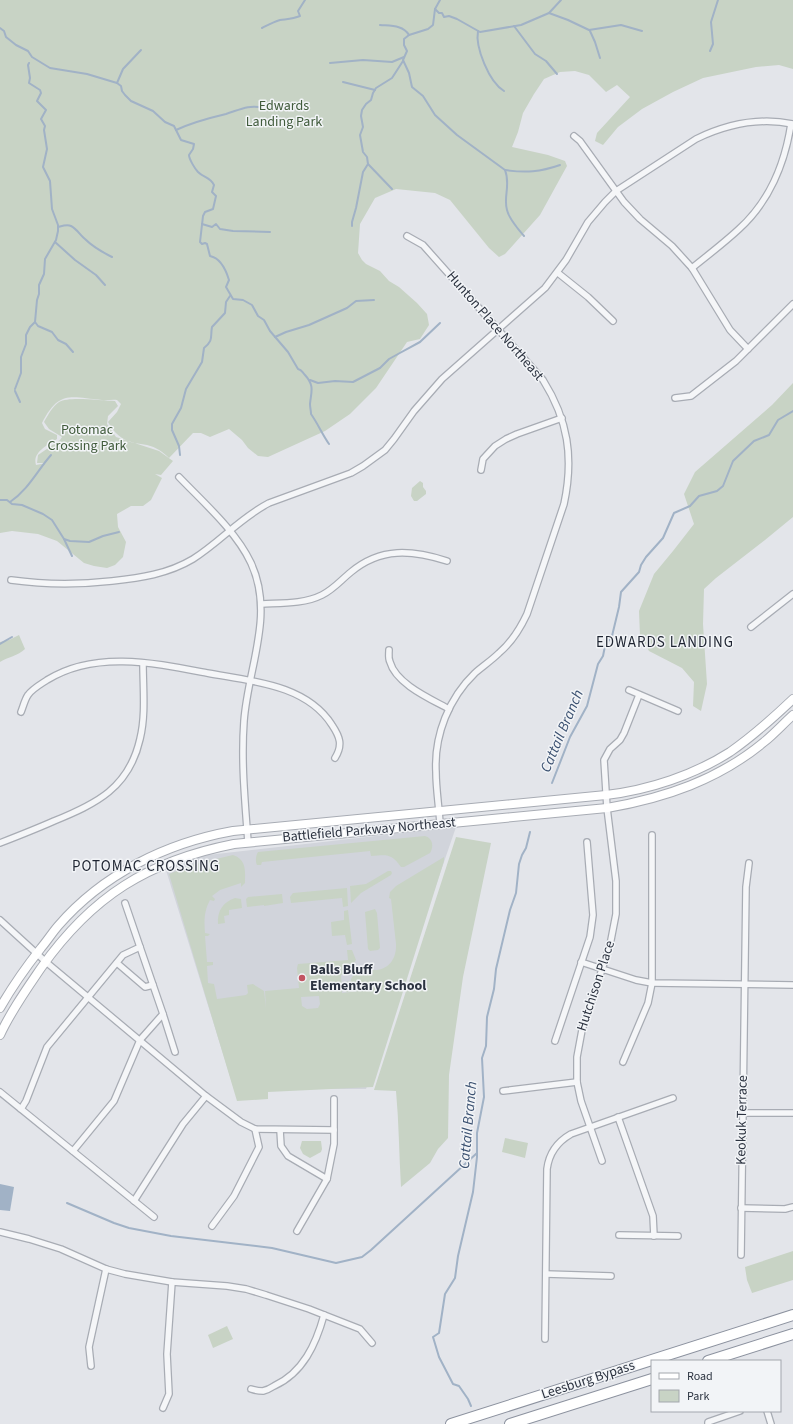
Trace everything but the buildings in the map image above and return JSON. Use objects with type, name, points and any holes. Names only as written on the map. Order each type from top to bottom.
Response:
[{"type":"highway","name":"Leesburg Bypass","points":[[652,1360],[793,1315]]},
{"type":"highway","points":[[711,1360],[793,1334]]},
{"type":"highway","name":"Leesburg Bypass","points":[[451,1424],[651,1360]]},
{"type":"highway","name":"Leesburg Bypass","points":[[510,1424],[651,1379]]},
{"type":"main road","name":"Battlefield Parkway Northeast","points":[[0,1008],[11,989],[36,954],[59,925],[75,908],[108,881],[125,870],[156,853],[179,844],[215,834],[247,830],[629,792],[683,775],[728,753],[755,734],[793,699]]},
{"type":"main road","name":"Battlefield Parkway Northeast","points":[[0,1035],[20,999],[58,945],[90,912],[113,893],[132,881],[183,856],[210,848],[248,842],[607,808],[647,800],[668,794],[703,780],[722,770],[764,742],[793,715]]},
{"type":"street","points":[[12,580],[37,584],[80,584],[148,576],[163,572],[192,560],[246,516],[269,503],[351,473],[375,459],[394,439],[414,411],[442,379],[545,288],[558,273],[596,211],[616,191],[696,140],[710,133],[738,124],[753,122],[792,124],[777,176],[760,204],[739,229],[692,268]]},
{"type":"street","points":[[574,136],[580,141],[616,191],[640,219],[672,246],[692,268],[730,330],[748,349]]},
{"type":"street","name":"Hunton Place Northeast","points":[[407,236],[423,245],[543,380],[562,418],[568,443],[569,458],[567,489],[564,504],[527,614],[507,645],[465,684],[449,709],[442,728],[436,756],[440,824]]},
{"type":"street","points":[[558,273],[588,297],[613,321]]},
{"type":"street","points":[[676,398],[691,396],[736,361],[793,304]]},
{"type":"street","points":[[481,470],[483,460],[495,446],[517,434],[562,418]]},
{"type":"street","points":[[179,477],[238,541],[251,564],[257,581],[262,604],[260,629],[246,700],[242,752],[248,842]]},
{"type":"street","points":[[262,604],[301,602],[311,599],[330,590],[361,565],[371,559],[387,554],[412,552],[427,554],[447,561]]},
{"type":"street","points":[[751,627],[793,594]]},
{"type":"street","points":[[389,650],[390,664],[402,679],[422,695],[449,709]]},
{"type":"street","points":[[22,712],[28,695],[44,682],[63,672],[82,666],[103,662],[143,663],[174,667],[250,681],[291,691],[307,700],[322,712],[333,726],[340,739],[340,750],[335,758]]},
{"type":"street","points":[[0,843],[84,809],[107,794],[122,778],[130,766],[140,740],[143,715],[143,663]]},
{"type":"street","points":[[629,690],[678,710]]},
{"type":"street","name":"Hutchison Place","points":[[602,1161],[581,1101],[577,1082],[577,1057],[579,1043],[603,969],[614,929],[616,898],[604,760],[610,749],[620,740],[624,733],[639,695]]},
{"type":"street","points":[[623,1062],[648,1002],[652,983],[652,835]]},
{"type":"street","points":[[555,1041],[590,937],[593,915],[587,842]]},
{"type":"street","name":"Keokuk Terrace","points":[[741,1255],[744,985],[746,888],[749,863]]},
{"type":"street","points":[[125,903],[175,1052]]},
{"type":"street","points":[[0,920],[36,954],[206,1096],[241,1122],[255,1129],[334,1130]]},
{"type":"street","points":[[20,1109],[26,1101],[47,1047],[123,955],[140,947]]},
{"type":"street","points":[[581,962],[636,980],[652,983],[793,985]]},
{"type":"street","points":[[117,963],[146,987],[153,984]]},
{"type":"street","points":[[73,1151],[114,1101],[140,1040],[163,1014]]},
{"type":"street","points":[[503,1091],[577,1082]]},
{"type":"street","points":[[0,1092],[154,1217]]},
{"type":"street","points":[[134,1201],[183,1124],[206,1096]]},
{"type":"street","points":[[546,1339],[547,1170],[550,1157],[557,1144],[571,1134],[673,1098]]},
{"type":"street","points":[[297,1231],[328,1179],[334,1144],[334,1099]]},
{"type":"street","points":[[742,1113],[793,1113]]},
{"type":"street","points":[[618,1117],[653,1216],[654,1236]]},
{"type":"street","points":[[212,1226],[234,1196],[259,1147],[255,1129]]},
{"type":"street","points":[[280,1130],[281,1146],[288,1156],[328,1179]]},
{"type":"street","points":[[741,1208],[785,1209],[793,1207]]},
{"type":"street","points":[[0,1232],[29,1239],[61,1250],[106,1269],[145,1278],[172,1282],[246,1289],[324,1315],[360,1329],[372,1343]]},
{"type":"street","points":[[619,1235],[678,1236]]},
{"type":"street","points":[[92,1366],[89,1347],[106,1269]]},
{"type":"street","points":[[546,1274],[611,1276]]},
{"type":"street","points":[[163,1408],[169,1394],[167,1354],[172,1282]]},
{"type":"street","points":[[251,1389],[263,1391],[271,1388],[296,1372],[311,1352],[324,1315]]},
{"type":"street","points":[[708,1424],[708,1422],[737,1412]]},
{"type":"street","points":[[767,1412],[771,1424]]},
{"type":"shaded area","name":"Balls Bluff Elementary School","points":[[456,827],[366,1089],[234,1089],[165,867],[199,856]]},
{"type":"green space","points":[[0,0],[793,0],[793,69],[779,65],[756,67],[703,78],[642,109],[618,127],[603,145],[595,141],[597,133],[630,97],[617,85],[606,92],[589,75],[575,71],[560,72],[544,79],[523,113],[512,147],[548,155],[565,161],[567,166],[540,215],[505,254],[499,257],[489,248],[450,200],[435,193],[396,189],[375,198],[360,224],[358,253],[366,264],[380,271],[389,281],[399,287],[417,303],[427,314],[429,325],[420,339],[407,342],[376,388],[350,414],[325,431],[268,457],[258,456],[229,429],[210,437],[201,433],[193,433],[169,458],[162,452],[153,447],[135,443],[159,451],[173,461],[161,475],[155,474],[162,478],[151,500],[143,506],[131,506],[117,514],[118,527],[126,542],[123,557],[115,565],[107,568],[84,563],[57,541],[38,534],[12,531],[0,533]],"holes":[[[73,397],[117,400],[121,404],[117,412],[108,422],[113,430],[127,441],[116,437],[107,424],[108,416],[118,406],[115,401],[78,399],[64,400],[54,406],[44,422],[49,429],[62,437],[38,455],[37,463],[46,463],[36,465],[36,456],[45,446],[57,439],[57,435],[45,429],[42,423],[54,405],[60,400],[66,398]]]},
{"type":"green space","points":[[793,383],[793,517],[704,589],[703,624],[707,684],[701,711],[693,706],[694,682],[682,668],[649,651],[640,636],[639,611],[654,574],[694,524],[684,494],[695,472],[772,405]]},
{"type":"green space","points":[[420,481],[423,483],[426,494],[417,501],[414,501],[411,496],[412,488]]},
{"type":"green space","points":[[19,635],[25,649],[0,662],[0,642],[9,640]]},
{"type":"green space","points":[[425,836],[430,839],[432,843],[430,853],[404,867],[401,867],[394,859],[388,856],[371,856],[370,851],[262,862],[261,865],[257,865],[256,862],[258,852]]},
{"type":"green space","points":[[456,837],[491,843],[463,977],[449,1075],[448,1138],[438,1149],[430,1163],[401,1187],[396,1091],[374,1090]]},
{"type":"green space","points":[[233,855],[238,857],[243,863],[245,870],[245,883],[241,887],[241,883],[220,890],[212,896],[215,899],[214,901],[210,900],[207,908],[205,933],[210,934],[205,936],[207,962],[213,962],[213,965],[207,966],[208,983],[214,984],[217,999],[246,995],[248,993],[247,985],[253,984],[264,991],[266,1008],[265,991],[299,988],[298,964],[348,960],[347,950],[352,950],[356,960],[348,974],[341,975],[342,993],[367,990],[346,992],[345,982],[351,981],[359,966],[366,969],[379,969],[390,964],[393,959],[396,944],[391,899],[389,898],[390,892],[396,886],[444,857],[373,1087],[268,1092],[268,1099],[237,1101],[169,874],[195,864]],"holes":[[[319,996],[320,1004],[318,1008],[307,1009],[302,1006],[301,997]]]},
{"type":"green space","points":[[388,871],[391,871],[391,875],[361,893],[351,903],[350,886],[366,884]]},
{"type":"green space","points":[[347,888],[348,906],[343,907],[342,898],[291,903],[290,897],[293,893]]},
{"type":"green space","points":[[282,894],[283,903],[247,907],[246,899],[248,897]]},
{"type":"green space","points":[[235,898],[241,899],[242,908],[229,910],[229,915],[224,916],[225,923],[218,924],[220,911],[227,902]]},
{"type":"green space","points":[[375,909],[377,913],[380,948],[378,950],[370,951],[368,949],[365,912]]},
{"type":"green space","points":[[348,910],[352,944],[347,945],[345,935],[332,936],[331,922],[344,920],[344,911]]},
{"type":"green space","points":[[505,1138],[528,1143],[525,1158],[502,1152]]},
{"type":"green space","points":[[302,1141],[321,1141],[321,1152],[310,1158],[303,1154],[300,1148]]},
{"type":"green space","points":[[793,1251],[793,1280],[752,1293],[747,1280],[745,1267]]},
{"type":"green space","points":[[227,1326],[233,1339],[213,1348],[208,1335]]},
{"type":"water","points":[[0,1184],[14,1187],[10,1211],[0,1210]]},
{"type":"waterway","points":[[262,28],[280,20],[300,16],[298,11],[305,0]]},
{"type":"waterway","points":[[440,0],[435,9],[433,25],[428,29],[409,35],[404,39],[404,45],[407,51],[403,60],[409,73],[412,87],[423,96],[435,115],[457,135],[505,170],[507,175],[507,210],[512,220],[524,236]]},
{"type":"waterway","points":[[549,13],[561,0]]},
{"type":"waterway","points":[[710,51],[713,44],[711,22],[718,0]]},
{"type":"waterway","points":[[435,9],[439,13],[442,13],[444,17],[449,16],[457,19],[480,32],[521,25],[549,13],[589,30],[621,25],[642,31]]},
{"type":"waterway","points":[[380,25],[403,29],[409,35]]},
{"type":"waterway","points":[[514,26],[535,54],[546,61],[557,74]]},
{"type":"waterway","points":[[0,28],[4,31],[6,37],[16,45],[28,51],[32,57],[50,68],[87,74],[117,83],[121,86],[122,91],[131,101],[153,111],[165,122],[174,126],[181,140],[194,144],[189,155],[190,159],[198,172],[212,182],[214,185],[212,192],[216,196],[213,209],[205,212],[203,216],[200,242],[202,244],[207,244],[210,256],[214,257],[220,262],[229,280],[226,287],[233,299],[243,300],[252,305],[258,316],[264,320],[270,331],[288,352],[298,369],[310,382],[312,389],[310,404],[311,414],[329,444]]},
{"type":"waterway","points":[[478,31],[479,46],[484,64],[493,80],[504,91]]},
{"type":"waterway","points":[[590,31],[600,58]]},
{"type":"waterway","points":[[117,83],[123,69],[141,50]]},
{"type":"waterway","points":[[330,63],[363,60],[392,62],[404,57]]},
{"type":"waterway","points":[[352,226],[363,172],[368,164],[367,157],[363,152],[360,135],[363,127],[361,116],[362,110],[371,100],[376,88],[392,78],[403,61]]},
{"type":"waterway","points":[[15,389],[21,373],[21,357],[26,344],[26,335],[30,327],[35,322],[39,285],[44,274],[45,259],[56,240],[58,231],[58,225],[52,209],[50,181],[43,167],[47,149],[44,130],[45,126],[41,119],[46,110],[37,101],[41,93],[40,90],[29,83],[29,63]]},
{"type":"waterway","points":[[343,82],[375,90]]},
{"type":"waterway","points":[[176,130],[195,122],[244,108],[263,108]]},
{"type":"waterway","points":[[368,164],[392,189]]},
{"type":"waterway","points":[[505,170],[533,171],[560,165]]},
{"type":"waterway","points":[[202,224],[212,227],[216,224],[220,229],[233,231],[270,232]]},
{"type":"waterway","points":[[58,227],[66,225],[71,226],[91,244],[112,257]]},
{"type":"waterway","points":[[55,242],[75,260],[96,275],[105,285]]},
{"type":"waterway","points":[[180,455],[179,446],[172,430],[172,424],[181,408],[186,389],[202,362],[204,348],[211,338],[212,327],[225,313],[226,302],[230,296]]},
{"type":"waterway","points":[[275,337],[309,325],[347,308],[356,301],[374,300]]},
{"type":"waterway","points":[[35,322],[38,326],[52,332],[58,340],[66,344],[73,352]]},
{"type":"waterway","points":[[310,380],[318,383],[335,381],[353,382],[380,368],[389,359],[420,342],[440,323]]},
{"type":"waterway","points":[[15,391],[20,402]]},
{"type":"waterway","name":"Cattail Branch","points":[[552,783],[570,737],[587,706],[598,664],[603,656],[605,646],[612,636],[621,592],[639,572],[646,557],[663,538],[674,513],[690,506],[699,496],[717,491],[723,486],[733,461],[754,441],[769,435],[778,420],[793,411]]},
{"type":"waterway","points":[[10,502],[22,492],[51,455]]},
{"type":"waterway","points":[[0,500],[7,500],[12,504],[22,505],[43,514],[52,520],[64,539],[72,556]]},
{"type":"waterway","points":[[64,539],[70,541],[89,542],[103,536],[119,532]]},
{"type":"waterway","points":[[0,644],[12,637]]},
{"type":"waterway","name":"Cattail Branch","points":[[471,1406],[459,1386],[453,1384],[439,1357],[433,1337],[439,1333],[445,1294],[455,1278],[458,1256],[473,1192],[477,1157],[477,1133],[484,1097],[482,1058],[486,1046],[487,1017],[494,989],[496,969],[510,910],[516,893],[519,864],[526,848],[530,832]]},
{"type":"waterway","points":[[67,1203],[129,1228],[171,1236],[272,1248],[336,1263],[362,1257],[371,1250],[477,1153]]},
{"type":"place","name":"Balls Bluff Elementary School","points":[[302,978]]},
{"type":"district","name":"EDWARDS LANDING","points":[[665,642]]},
{"type":"district","name":"POTOMAC CROSSING","points":[[146,866]]},
{"type":"park label","name":"Edwards Landing Park","points":[[284,114]]},
{"type":"park label","name":"Potomac Crossing Park","points":[[87,438]]}]
